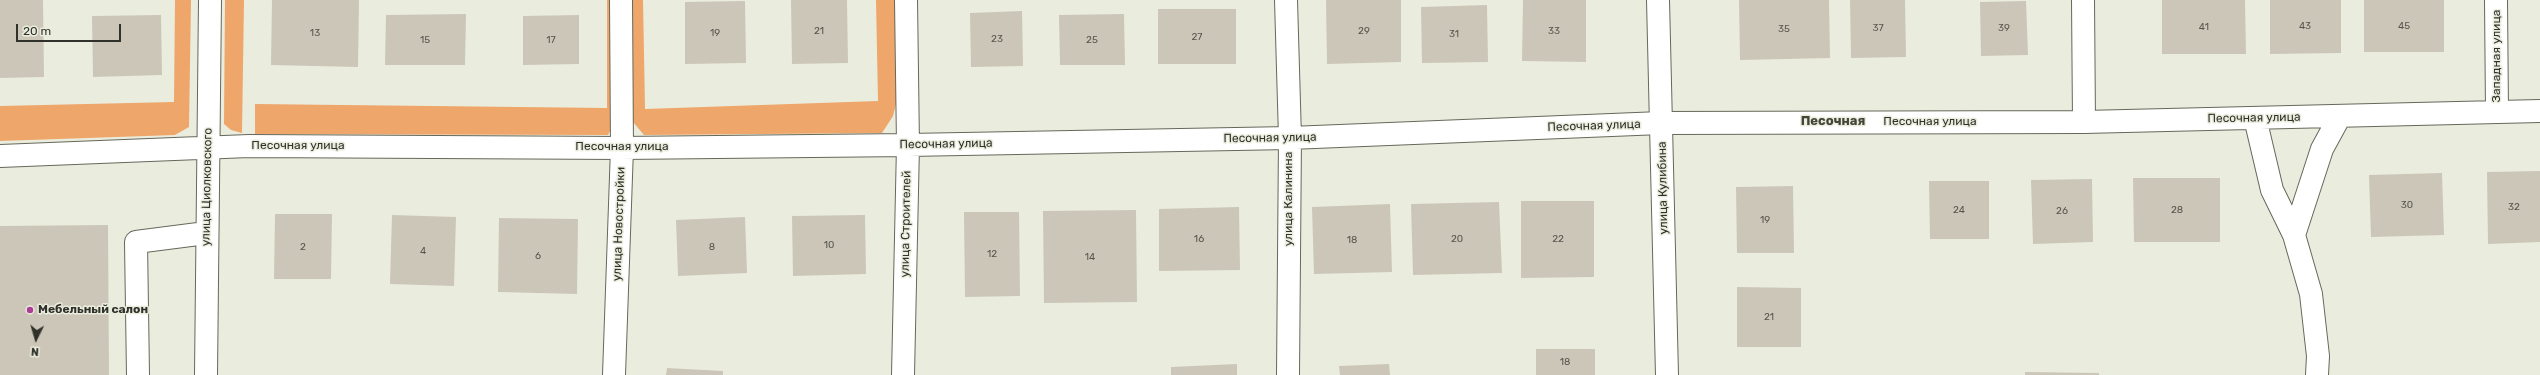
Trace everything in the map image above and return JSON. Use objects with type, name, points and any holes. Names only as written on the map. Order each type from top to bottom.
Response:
[{"type":"street","name":"улица Циолковского","points":[[206,375],[206,233],[209,148],[210,0]]},
{"type":"street","name":"улица Новостройки","points":[[614,375],[622,148],[621,0]]},
{"type":"street","name":"улица Строителей","points":[[903,375],[908,144],[906,0]]},
{"type":"street","name":"улица Калинина","points":[[1286,0],[1290,138],[1288,375]]},
{"type":"street","name":"улица Кулибина","points":[[1658,0],[1667,375]]},
{"type":"street","points":[[2083,0],[2084,122]]},
{"type":"street","name":"Западная улица","points":[[2496,0],[2497,112]]},
{"type":"street","name":"Песочная улица","points":[[0,156],[248,146],[622,148],[908,144],[1290,138],[1661,123],[2084,122],[2540,111]]},
{"type":"street","points":[[2294,235],[2322,149],[2340,116]]},
{"type":"street","points":[[2255,118],[2272,190],[2294,235],[2311,294],[2318,356],[2317,375]]},
{"type":"street","points":[[138,375],[136,242],[206,233]]},
{"type":"shaded area","points":[[175,0],[191,0],[189,127],[175,135],[0,141],[0,106],[174,102]]},
{"type":"shaded area","points":[[225,0],[244,0],[242,133],[231,130],[224,124]]},
{"type":"shaded area","points":[[607,0],[614,0],[614,123],[608,135],[255,134],[255,104],[607,108]]},
{"type":"shaded area","points":[[633,0],[643,0],[645,109],[878,101],[876,0],[897,0],[897,100],[893,116],[882,133],[644,135],[633,122]]},
{"type":"building","points":[[0,0],[43,0],[44,77],[0,78]]},
{"type":"building","points":[[272,0],[359,0],[358,67],[271,65]]},
{"type":"building","points":[[791,0],[847,0],[848,63],[792,64]]},
{"type":"building","points":[[1326,0],[1401,0],[1401,62],[1327,64]]},
{"type":"building","points":[[1523,0],[1586,0],[1586,62],[1522,61]]},
{"type":"building","points":[[1739,0],[1829,0],[1830,58],[1740,60]]},
{"type":"building","points":[[1850,0],[1905,0],[1906,57],[1851,58]]},
{"type":"building","points":[[2162,0],[2245,0],[2246,54],[2162,54]]},
{"type":"building","points":[[2270,0],[2341,0],[2341,53],[2270,54]]},
{"type":"building","points":[[2364,0],[2444,0],[2444,52],[2364,52]]},
{"type":"building","points":[[745,1],[746,63],[685,64],[685,2]]},
{"type":"building","points":[[2026,1],[2028,55],[1981,56],[1980,2]]},
{"type":"building","points":[[1487,5],[1488,62],[1422,63],[1421,7]]},
{"type":"building","points":[[1158,9],[1236,9],[1236,64],[1158,64]]},
{"type":"building","points":[[1022,11],[1023,66],[971,67],[970,13]]},
{"type":"building","points":[[466,14],[465,65],[385,65],[386,15]]},
{"type":"building","points":[[1124,14],[1125,65],[1060,65],[1059,15]]},
{"type":"building","points":[[161,15],[162,75],[93,77],[92,16]]},
{"type":"building","points":[[579,15],[579,64],[523,65],[523,16]]},
{"type":"building","points":[[2540,171],[2540,242],[2488,244],[2487,172]]},
{"type":"building","points":[[2442,173],[2444,235],[2371,237],[2369,175]]},
{"type":"building","points":[[2133,178],[2220,178],[2220,242],[2134,242]]},
{"type":"building","points":[[2092,179],[2093,242],[2033,244],[2031,180]]},
{"type":"building","points":[[1929,181],[1989,181],[1989,239],[1930,239]]},
{"type":"building","points":[[1793,186],[1794,253],[1737,253],[1736,187]]},
{"type":"building","points":[[1521,201],[1594,201],[1594,277],[1521,278]]},
{"type":"building","points":[[1499,202],[1502,273],[1413,275],[1411,204]]},
{"type":"building","points":[[1390,204],[1392,272],[1314,274],[1312,207]]},
{"type":"building","points":[[1239,207],[1240,270],[1159,271],[1159,209]]},
{"type":"building","points":[[1136,210],[1137,302],[1044,303],[1043,211]]},
{"type":"building","points":[[964,212],[1019,212],[1020,296],[965,297]]},
{"type":"building","points":[[275,214],[332,214],[331,279],[274,279]]},
{"type":"building","points":[[392,215],[456,217],[454,286],[390,284]]},
{"type":"building","points":[[865,215],[866,274],[793,276],[792,216]]},
{"type":"building","points":[[745,217],[747,273],[678,276],[676,220]]},
{"type":"building","points":[[499,218],[578,219],[577,294],[498,292]]},
{"type":"building","points":[[108,225],[109,375],[0,375],[0,226]]},
{"type":"building","points":[[1737,287],[1801,288],[1801,347],[1737,347]]},
{"type":"building","points":[[1536,349],[1595,349],[1595,375],[1536,375]]},
{"type":"building","points":[[1237,364],[1237,375],[1171,375],[1171,367]]},
{"type":"building","points":[[1389,364],[1390,375],[1340,375],[1339,366]]},
{"type":"building","points":[[667,368],[723,371],[723,375],[666,375]]},
{"type":"building","points":[[2025,372],[2099,373],[2099,375],[2025,375]]},
{"type":"place","name":"Мебельный салон","points":[[30,310]]},
{"type":"district","name":"Песочная","points":[[1833,121]]}]
